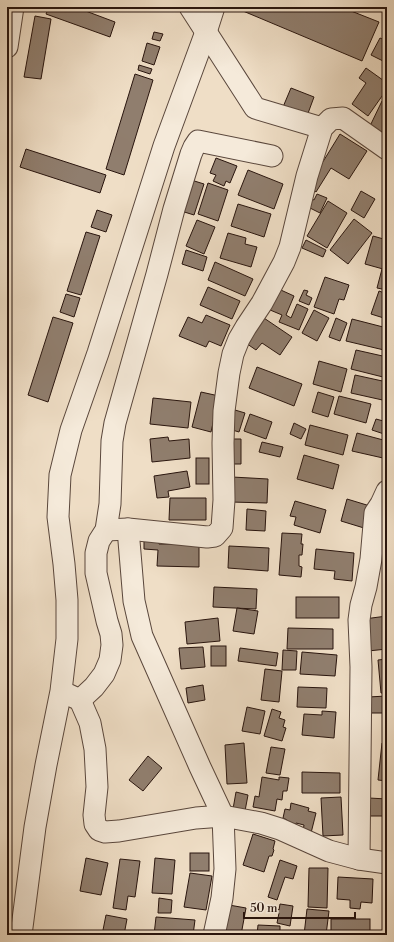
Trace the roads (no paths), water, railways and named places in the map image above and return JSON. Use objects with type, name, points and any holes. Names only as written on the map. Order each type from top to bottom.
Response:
[{"type":"street","points":[[7,47],[13,7]]},
{"type":"street","points":[[190,7],[255,108],[322,128]]},
{"type":"street","points":[[22,935],[35,828],[61,691],[67,639],[67,600],[58,517],[60,474],[71,430],[98,353],[164,146],[214,7]]},
{"type":"street","points":[[106,530],[128,529],[207,537],[215,536],[222,528],[224,500],[224,411],[233,354],[239,339],[262,303],[288,252],[307,176],[322,128],[331,119],[342,118],[387,148]]},
{"type":"street","points":[[80,700],[94,687],[104,674],[110,660],[112,645],[111,634],[96,573],[96,553],[99,541],[106,530],[110,504],[112,442],[115,423],[174,209],[194,147],[198,142],[272,156]]},
{"type":"street","points":[[359,859],[361,667],[359,620],[371,559],[375,513],[387,491]]},
{"type":"street","points":[[128,529],[134,600],[142,636],[200,767],[224,816],[224,876],[222,898],[214,935]]},
{"type":"street","points":[[61,691],[80,700],[90,723],[95,749],[97,787],[94,815],[95,824],[99,830],[105,832],[119,831],[196,818],[224,816],[261,823],[329,851],[359,859],[387,862]]}]
